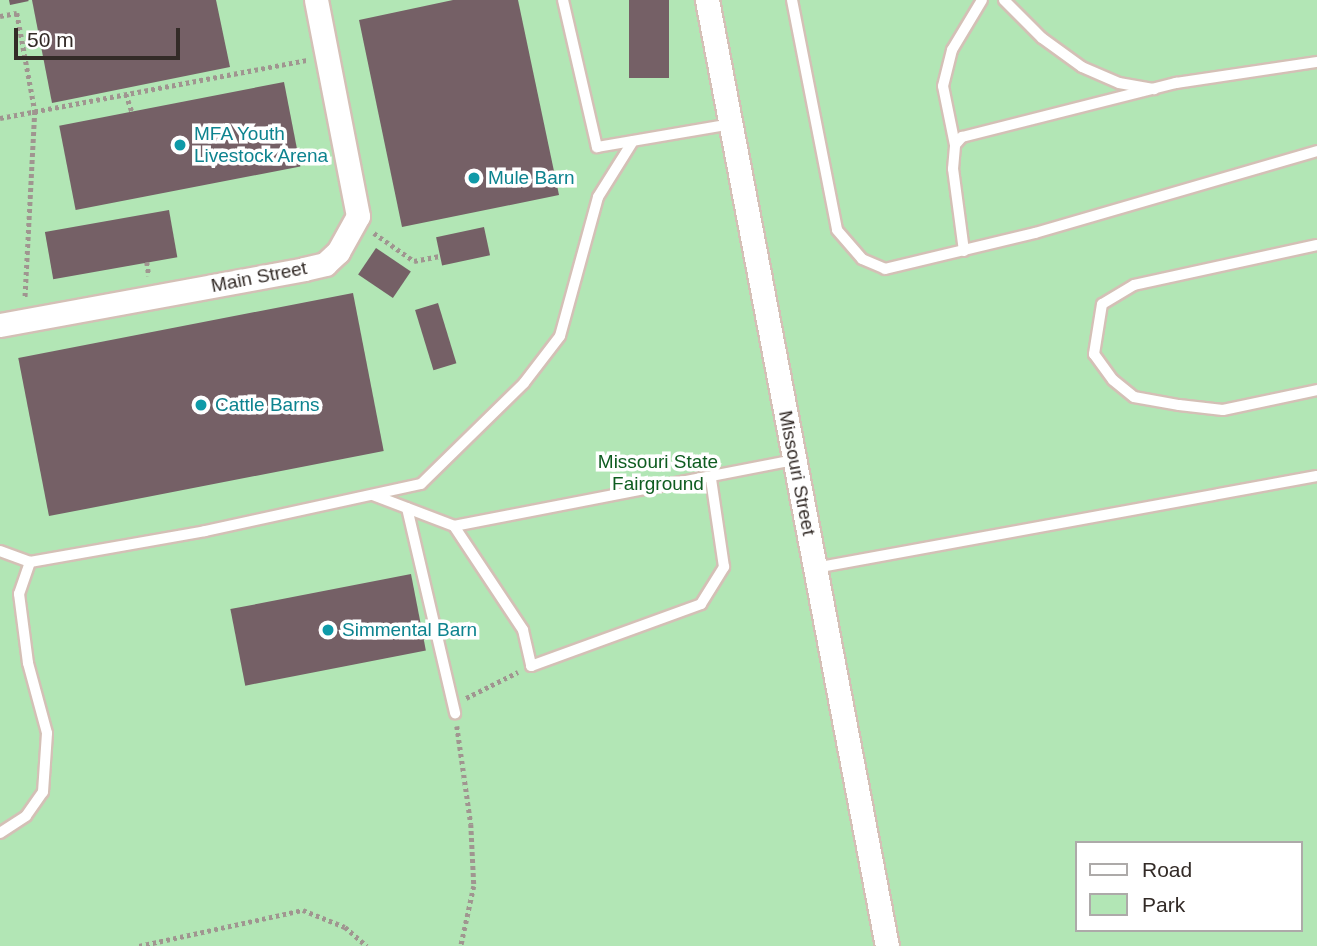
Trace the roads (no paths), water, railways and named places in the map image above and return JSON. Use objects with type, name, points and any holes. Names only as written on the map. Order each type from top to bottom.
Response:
[{"type":"street","name":"Main Street","points":[[9,323],[325,264],[351,236],[358,216],[316,0]]},
{"type":"street","name":"Missouri Street","points":[[707,0],[887,946]]},
{"type":"lane","points":[[563,0],[597,147],[731,124]]},
{"type":"lane","points":[[792,0],[837,230],[862,259],[885,269],[964,251],[1317,151]]},
{"type":"lane","points":[[964,251],[953,169],[955,145],[943,86],[952,50],[982,0]]},
{"type":"lane","points":[[1004,0],[1042,38],[1082,67],[1119,83],[1156,89]]},
{"type":"lane","points":[[955,145],[962,137],[1156,89],[1317,62]]},
{"type":"lane","points":[[0,551],[30,562],[421,484],[524,383],[560,337],[598,197],[633,141]]},
{"type":"lane","points":[[1317,245],[1134,285],[1102,304],[1094,354],[1113,380],[1134,397],[1179,405],[1223,410],[1317,390]]},
{"type":"lane","points":[[372,495],[454,526],[711,480],[795,460]]},
{"type":"lane","points":[[816,568],[1317,476]]},
{"type":"lane","points":[[454,526],[523,630],[531,666],[701,604],[724,566],[711,480]]},
{"type":"lane","points":[[407,508],[456,713]]},
{"type":"lane","points":[[0,834],[26,816],[43,792],[47,733],[28,663],[19,594],[30,562]]},
{"type":"place","name":"MFA Youth Livestock Arena","points":[[180,145]]},
{"type":"place","name":"Mule Barn","points":[[474,178]]},
{"type":"place","name":"Cattle Barns","points":[[201,405]]},
{"type":"place","name":"Simmental Barn","points":[[328,630]]},
{"type":"park label","name":"Missouri State Fairground","points":[[658,473]]}]
